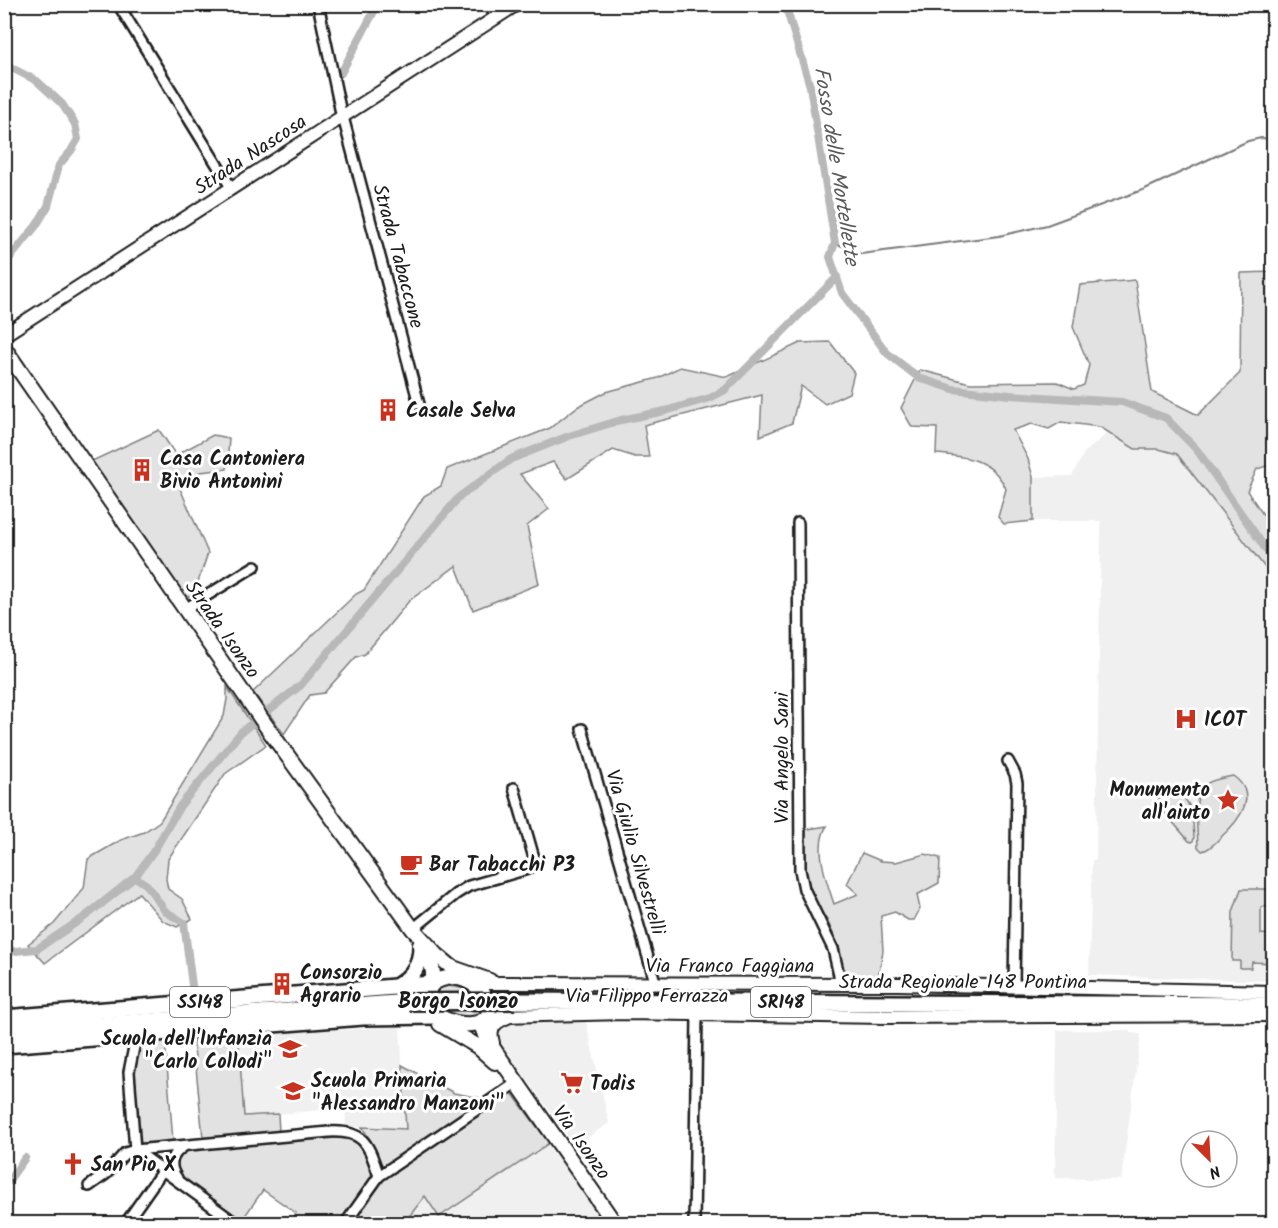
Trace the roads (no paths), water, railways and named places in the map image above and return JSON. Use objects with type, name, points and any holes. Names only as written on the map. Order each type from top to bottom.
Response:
[{"type":"main road","name":"Strada Isonzo","points":[[4,348],[271,733],[413,929]]},
{"type":"main road","points":[[413,929],[433,969],[432,984],[427,995],[428,1004],[438,1016]]},
{"type":"main road","points":[[413,929],[449,966],[482,990],[491,1010],[486,1018],[483,1031],[489,1050]]},
{"type":"main road","points":[[396,987],[408,979],[416,968],[420,960],[420,946]]},
{"type":"main road","points":[[432,984],[448,978],[471,982]]},
{"type":"main road","name":"SS148","points":[[4,1018],[432,984]]},
{"type":"main road","name":"Strada Regionale 148 Pontina","points":[[4,1032],[409,1002],[513,1008],[1274,1005]]},
{"type":"main road","points":[[489,1050],[491,1028],[497,1020],[513,1008]]},
{"type":"main road","points":[[422,1016],[489,1050]]},
{"type":"main road","points":[[4,1045],[136,1040],[363,1017],[438,1016],[462,1024],[474,1023],[486,1018]]},
{"type":"main road","points":[[462,1024],[489,1050]]},
{"type":"main road","name":"Via Isonzo","points":[[489,1050],[516,1083],[612,1219]]},
{"type":"street","points":[[118,4],[232,189]]},
{"type":"street","name":"Strada Tabaccone","points":[[318,4],[343,118],[419,404]]},
{"type":"street","points":[[488,4],[498,17]]},
{"type":"street","name":"Strada Nascosa","points":[[4,335],[517,4]]},
{"type":"street","name":"Via Angelo Sani","points":[[798,523],[800,870],[804,889],[833,948],[841,984]]},
{"type":"street","points":[[185,609],[255,566]]},
{"type":"street","name":"Via Giulio Silvestrelli","points":[[582,729],[656,985]]},
{"type":"street","points":[[1008,761],[1016,774],[1017,783],[1014,987]]},
{"type":"street","points":[[413,929],[469,886],[532,866],[534,858],[514,788]]},
{"type":"street","points":[[449,966],[506,984]]},
{"type":"street","name":"Via Franco Faggiana","points":[[471,982],[656,985],[841,984],[1274,992]]},
{"type":"street","name":"Via Filippo Ferrazza","points":[[486,1018],[513,1008],[886,1017],[1274,1015]]},
{"type":"street","points":[[694,1224],[697,1014]]},
{"type":"street","points":[[135,1150],[129,1072],[136,1040]]},
{"type":"street","points":[[345,1224],[379,1176],[516,1083]]},
{"type":"street","points":[[89,1186],[106,1174],[125,1153],[135,1150],[329,1132],[348,1132],[359,1135],[365,1141],[379,1176]]},
{"type":"street","points":[[185,1146],[175,1153],[171,1164],[174,1173],[187,1187]]},
{"type":"street","points":[[135,1150],[237,1224]]},
{"type":"street","points":[[125,1224],[163,1170]]},
{"type":"street","points":[[595,1224],[612,1219]]},
{"type":"waterway","points":[[341,73],[378,4]]},
{"type":"waterway","name":"Fosso delle Mortellette","points":[[785,4],[810,86],[835,243],[830,257],[842,293],[887,353],[919,378],[953,389],[1122,402],[1166,418],[1197,450],[1274,561]]},
{"type":"waterway","points":[[4,64],[37,81],[62,104],[75,124],[78,139],[59,165],[48,206],[36,226],[4,265]]},
{"type":"waterway","points":[[835,243],[861,254],[999,236],[1047,225],[1145,189],[1248,141],[1261,138],[1274,139]]},
{"type":"waterway","points":[[4,952],[37,949],[86,916],[135,877],[155,849],[180,806],[241,732],[301,685],[459,497],[511,459],[569,436],[621,420],[665,411],[710,398],[725,390],[837,277]]},
{"type":"waterway","points":[[135,877],[147,885],[165,911],[184,923],[193,993]]},
{"type":"waterway","points":[[4,1187],[25,1158]]},
{"type":"place","name":"Casale Selva","points":[[388,410]]},
{"type":"place","name":"Casa Cantoniera Bivio Antonini","points":[[142,470]]},
{"type":"place","name":"ICOT","points":[[1186,719]]},
{"type":"place","name":"Monumento all'aiuto","points":[[1228,800]]},
{"type":"place","name":"Bar Tabacchi P3","points":[[411,864]]},
{"type":"place","name":"Consorzio Agrario","points":[[282,984]]},
{"type":"place","name":"Scuola dell'Infanzia \"Carlo Collodi\"","points":[[290,1049]]},
{"type":"place","name":"Todis","points":[[572,1083]]},
{"type":"place","name":"Scuola Primaria \"Alessandro Manzoni\"","points":[[293,1091]]},
{"type":"place","name":"San Pio X","points":[[73,1164]]},
{"type":"district","name":"Borgo Isonzo","points":[[458,1000]]}]
